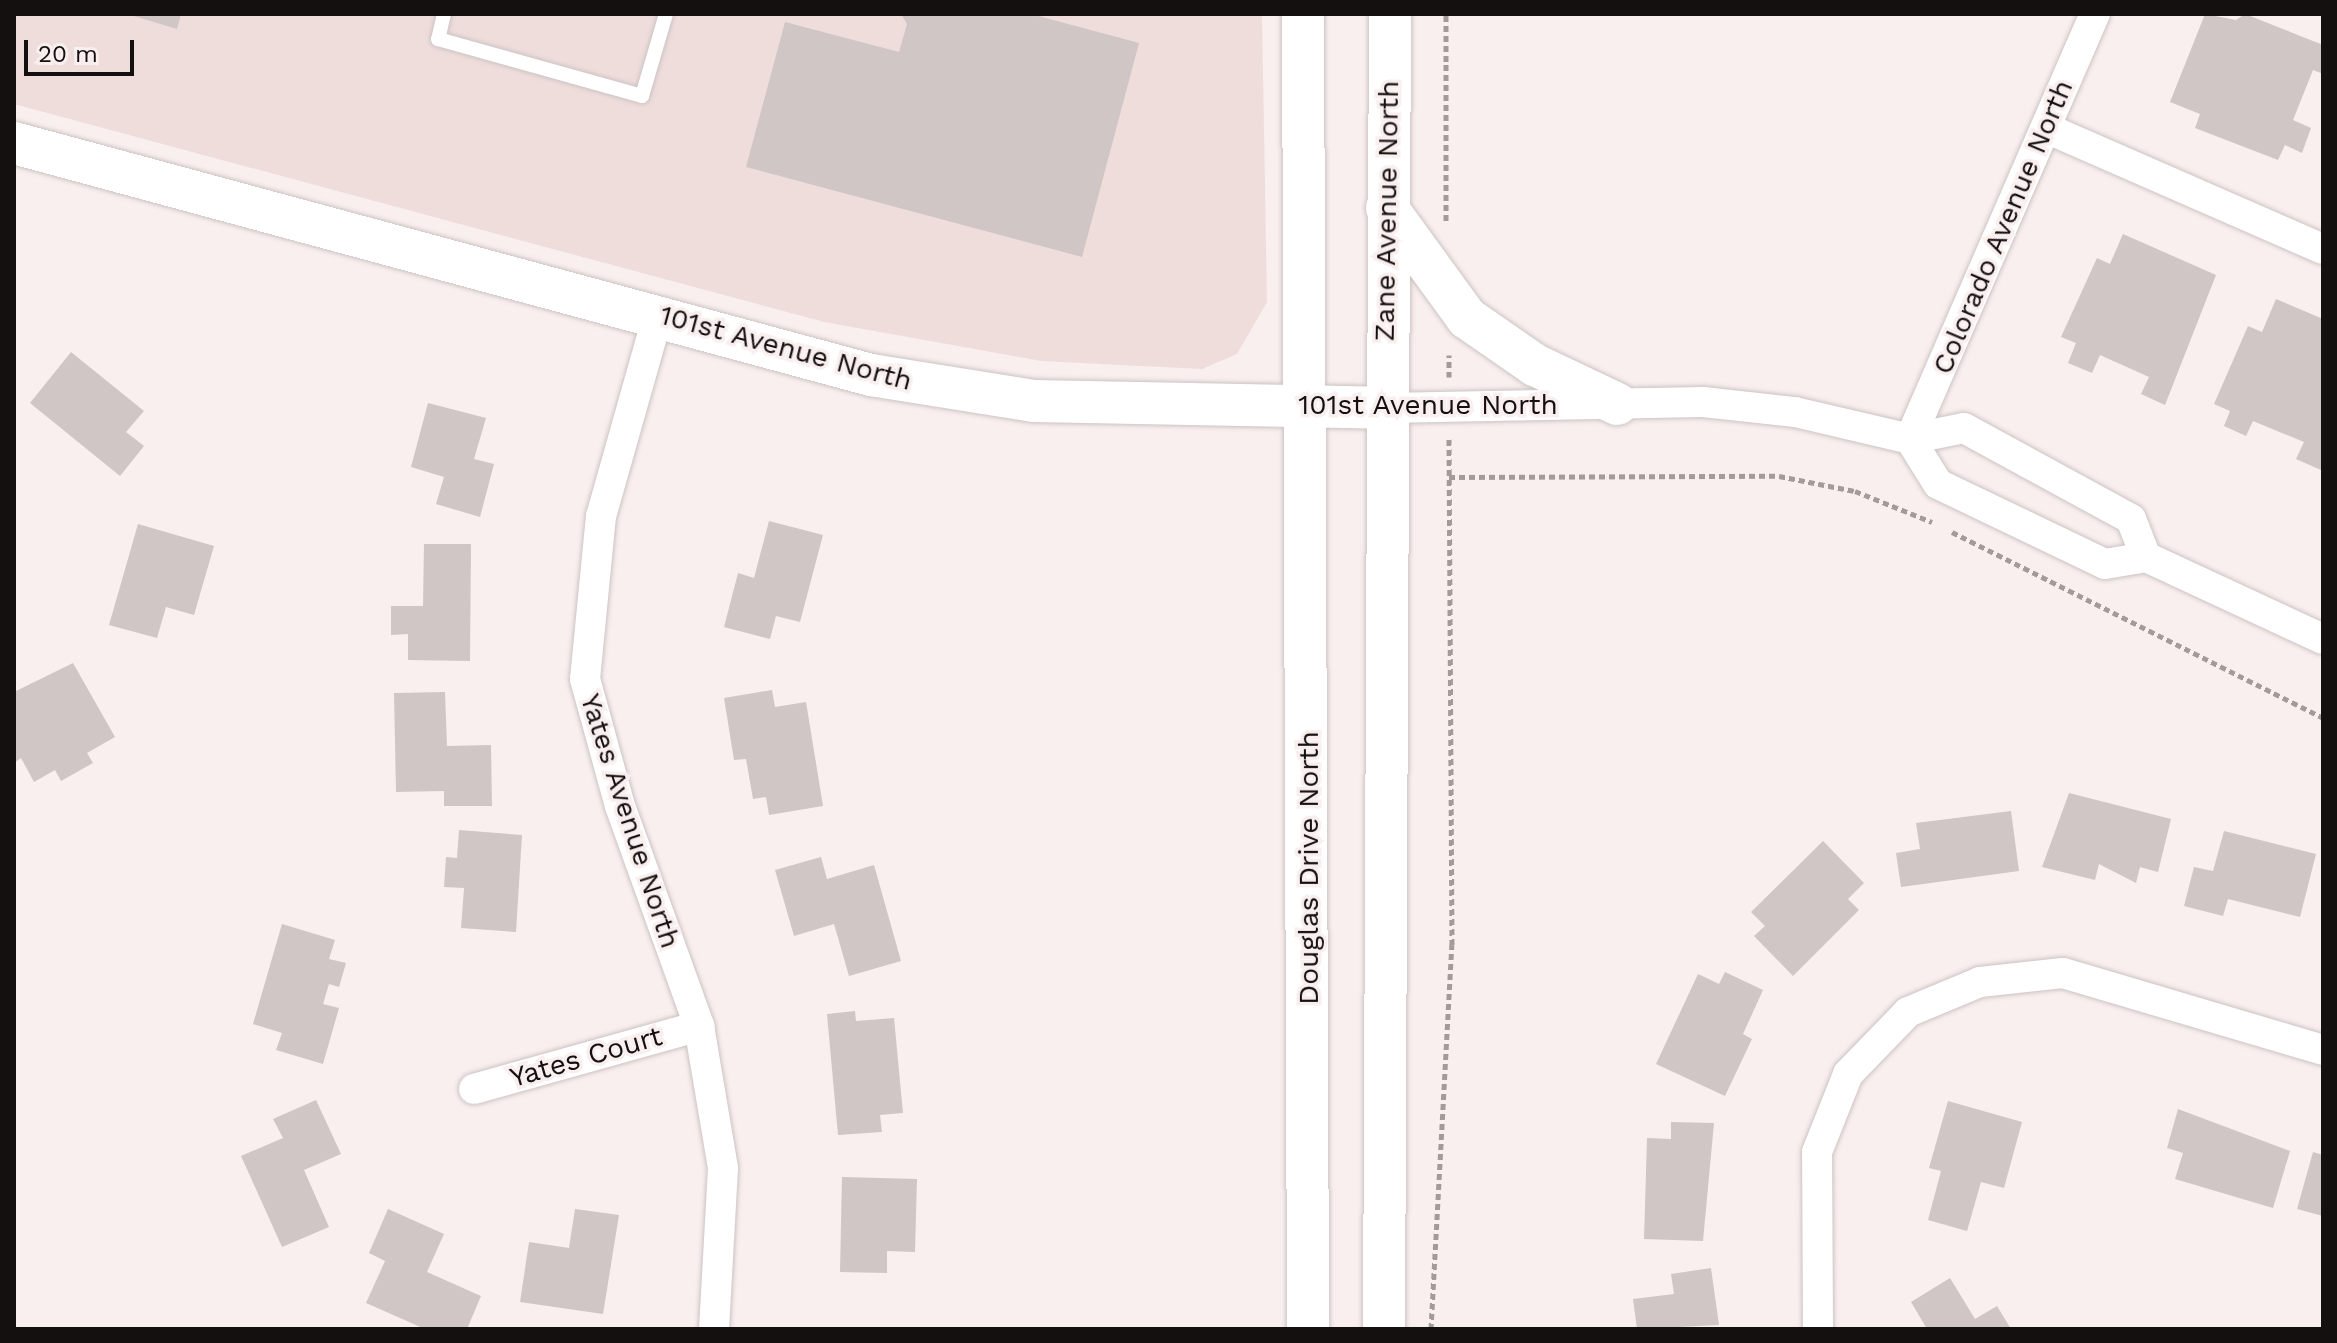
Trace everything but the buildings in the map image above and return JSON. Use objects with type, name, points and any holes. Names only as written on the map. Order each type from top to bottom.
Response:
[{"type":"main road","points":[[1303,14],[1309,407]]},
{"type":"main road","name":"Zane Avenue North","points":[[1385,408],[1390,14]]},
{"type":"main road","name":"101st Avenue North","points":[[14,143],[871,375],[1034,401],[1385,408]]},
{"type":"main road","points":[[1387,208],[1467,318],[1535,365],[1617,404]]},
{"type":"main road","name":"Douglas Drive North","points":[[1308,1329],[1309,407]]},
{"type":"main road","points":[[1384,1329],[1385,408]]},
{"type":"street","name":"Colorado Avenue North","points":[[1910,439],[2095,14]]},
{"type":"street","points":[[2046,128],[2323,249]]},
{"type":"street","name":"Yates Avenue North","points":[[658,315],[601,516],[585,679],[620,806],[699,1026],[723,1168],[714,1329]]},
{"type":"street","name":"101st Avenue North","points":[[1385,408],[1703,402],[1795,412],[1910,439],[1964,428],[2131,519],[2146,557]]},
{"type":"street","points":[[1910,439],[1938,484],[2105,564],[2146,557],[2323,639]]},
{"type":"street","points":[[1818,1329],[1817,1152],[1848,1074],[1908,1012],[1980,982],[2063,973],[2323,1050]]},
{"type":"street","name":"Yates Court","points":[[474,1089],[699,1026]]},
{"type":"lane","points":[[444,14],[438,39],[642,96],[666,14]]},
{"type":"path","points":[[1446,14],[1446,227]]},
{"type":"path","points":[[1431,1329],[1452,945],[1447,291]]},
{"type":"path","points":[[1449,477],[1740,473],[1855,491],[1944,528],[2323,718]]},
{"type":"shaded area","points":[[14,14],[1262,14],[1267,302],[1237,354],[1202,369],[1041,361],[824,322],[14,104]]}]
